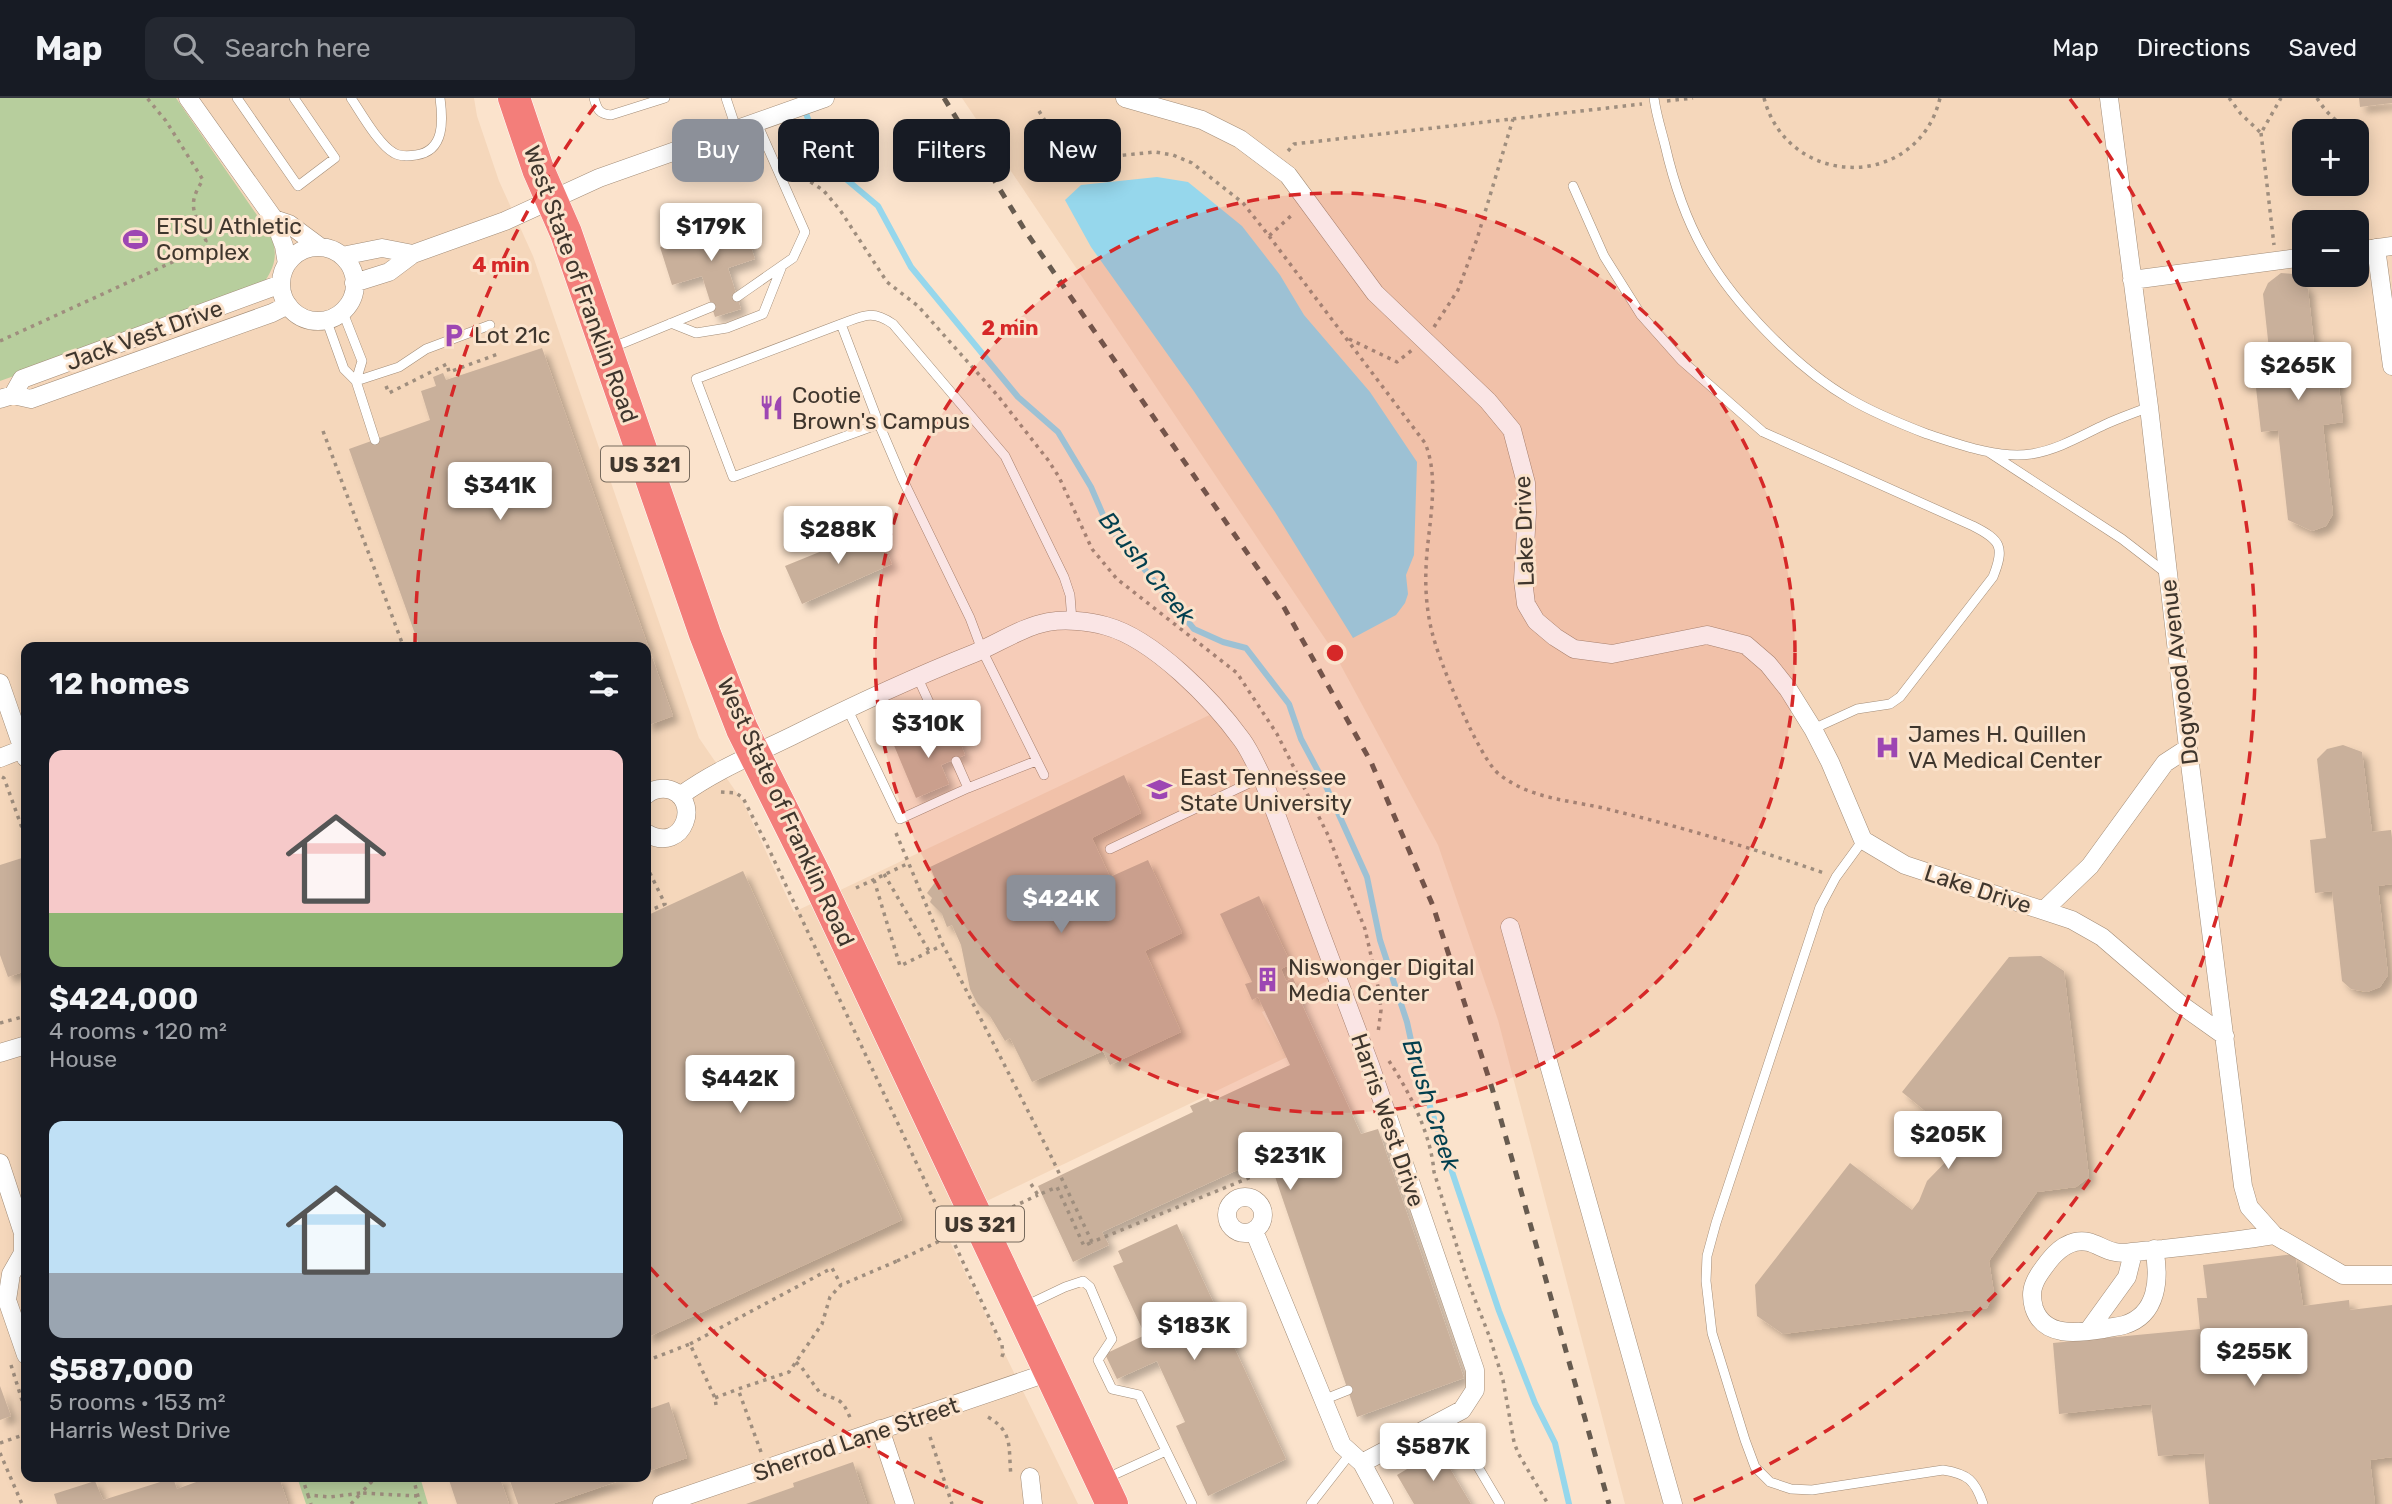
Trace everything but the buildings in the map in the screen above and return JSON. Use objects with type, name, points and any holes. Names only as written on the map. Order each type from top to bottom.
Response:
[{"type":"highway","name":"West State of Franklin Road","points":[[514,98],[538,169],[566,233],[705,634],[743,729],[1107,1492]]},
{"type":"street","points":[[188,98],[274,219],[284,246],[287,264]]},
{"type":"street","points":[[762,119],[825,98]]},
{"type":"street","name":"Lake Drive","points":[[1125,98],[1202,120],[1240,139],[1288,175],[1375,293],[1488,401],[1512,430],[1526,483],[1523,580],[1527,604],[1536,621],[1555,638],[1574,649],[1612,654],[1707,635],[1746,645],[1775,672],[1813,729],[1863,840],[1905,866],[2072,920],[2102,937],[2180,1004],[2225,1036]]},
{"type":"street","name":"Dogwood Avenue","points":[[2109,98],[2243,1186],[2249,1207],[2274,1236],[2343,1275],[2392,1275]]},
{"type":"street","points":[[354,283],[389,272],[413,254],[505,221],[599,178],[672,151]]},
{"type":"street","points":[[274,219],[289,225],[320,247]]},
{"type":"street","points":[[320,247],[331,249],[342,256],[353,273],[353,295],[348,305],[326,319],[308,319],[298,315],[284,299],[281,278],[287,264],[299,252],[320,247]]},
{"type":"street","points":[[2384,247],[2392,366]]},
{"type":"street","points":[[342,256],[382,248],[413,254]]},
{"type":"street","points":[[2132,280],[2292,259]]},
{"type":"street","name":"Jack Vest Drive","points":[[6,397],[22,379],[281,284]]},
{"type":"street","name":"Jack Vest Drive","points":[[6,397],[31,399],[248,322],[288,305]]},
{"type":"street","name":"Harris West Drive","points":[[680,796],[722,769],[847,708],[1021,631],[1049,622],[1072,621],[1105,626],[1128,634],[1154,652],[1219,711],[1244,742],[1262,777],[1370,1065],[1475,1370],[1475,1390],[1462,1410],[1356,1458]]},
{"type":"street","points":[[0,684],[21,743]]},
{"type":"street","points":[[2044,911],[2090,866],[2165,763],[2188,748]]},
{"type":"street","points":[[0,758],[21,755]]},
{"type":"street","points":[[651,792],[666,789],[680,796],[687,811],[686,819],[677,833],[662,839],[651,835]]},
{"type":"street","points":[[1510,927],[1673,1504]]},
{"type":"street","points":[[0,1053],[21,1047]]},
{"type":"street","points":[[0,1163],[21,1227]]},
{"type":"street","points":[[1254,1231],[1342,1445],[1356,1458],[1384,1504]]},
{"type":"street","points":[[2154,1249],[2157,1291],[2138,1318],[2124,1325],[2064,1332],[2051,1329],[2041,1321],[2035,1311],[2031,1292],[2035,1280],[2061,1248],[2075,1242],[2089,1241],[2115,1252],[2133,1252],[2154,1249],[2227,1243],[2274,1236]]},
{"type":"street","points":[[2088,1331],[2127,1277],[2133,1252]]},
{"type":"street","points":[[21,1260],[11,1274],[7,1300],[21,1341]]},
{"type":"street","name":"Sherrod Lane Street","points":[[662,1504],[1050,1372]]},
{"type":"street","points":[[880,1429],[905,1504]]},
{"type":"street","points":[[1030,1477],[1033,1504]]},
{"type":"lane","points":[[237,98],[298,186],[335,158],[294,98]]},
{"type":"lane","points":[[351,98],[386,145],[403,156],[423,154],[438,140],[442,128],[440,98]]},
{"type":"lane","points":[[594,98],[597,110],[611,115],[664,98]]},
{"type":"lane","points":[[726,98],[733,119]]},
{"type":"lane","points":[[1654,100],[1670,167],[1686,213],[1703,249],[1736,298],[1771,335],[1810,370],[1849,399],[1905,425],[1953,443],[1989,452],[2029,454],[2061,446],[2148,407]]},
{"type":"lane","points":[[737,297],[793,258],[806,232],[764,139]]},
{"type":"lane","points":[[1573,186],[1604,256],[1641,315],[1681,360],[1763,432],[1972,526],[1995,539],[2000,547],[2000,558],[1993,577],[1900,697],[1889,704],[1857,709],[1813,729]]},
{"type":"lane","points":[[671,323],[696,333],[727,328],[763,314],[782,266]]},
{"type":"lane","points":[[606,350],[711,307]]},
{"type":"lane","points":[[342,310],[362,361],[356,382]]},
{"type":"lane","points":[[879,424],[733,477],[696,379],[871,314],[884,317],[894,324],[1005,456],[1064,577],[1070,595],[1072,621]]},
{"type":"lane","points":[[326,319],[344,369],[356,382],[375,440]]},
{"type":"lane","points":[[841,324],[879,424],[971,618],[982,650],[1044,775]]},
{"type":"lane","points":[[356,382],[398,368],[426,349],[489,325]]},
{"type":"lane","points":[[1989,452],[2122,539],[2167,574]]},
{"type":"lane","points":[[917,676],[944,735]]},
{"type":"lane","points":[[847,708],[900,819],[1036,761]]},
{"type":"lane","points":[[956,761],[968,788]]},
{"type":"lane","points":[[1111,849],[1262,777]]},
{"type":"lane","points":[[1863,840],[1836,877],[1820,907],[1707,1256],[1706,1280],[1712,1333],[1755,1467],[1770,1482],[1791,1489],[1812,1490],[1943,1470],[1961,1473],[1976,1486],[1983,1504]]},
{"type":"lane","points":[[1020,1309],[1083,1281],[1090,1287],[1112,1339],[1098,1360],[1112,1389],[1139,1395],[1192,1504]]},
{"type":"lane","points":[[1323,1400],[1348,1390]]},
{"type":"lane","points":[[1449,1418],[1500,1504]]},
{"type":"lane","points":[[1107,1492],[1166,1451]]},
{"type":"lane","points":[[1311,1504],[1356,1458]]},
{"type":"path","points":[[0,341],[201,249],[206,241],[192,201],[203,180],[166,121],[147,98]]},
{"type":"path","points":[[1287,153],[1294,144],[1654,100],[1692,98]]},
{"type":"path","points":[[1764,98],[1776,127],[1789,143],[1823,164],[1843,168],[1863,168],[1883,163],[1901,154],[1917,141],[1929,125],[1940,98]]},
{"type":"path","points":[[2229,98],[2261,133]]},
{"type":"path","points":[[2276,261],[2261,133],[2281,98]]},
{"type":"path","points":[[2317,98],[2325,111],[2334,119]]},
{"type":"path","points":[[788,110],[798,163],[806,179],[823,190],[840,210],[887,282],[918,306],[998,396],[1048,460],[1059,477],[1091,549],[1104,567],[1237,673],[1277,734],[1328,835],[1365,929],[1381,1010],[1376,1041]]},
{"type":"path","points":[[1038,111],[1068,158],[1075,160],[1155,152],[1173,155],[1192,163],[1243,203],[1421,434],[1430,454],[1431,498],[1426,570],[1432,632],[1444,668],[1487,761],[1497,774],[1538,796],[1583,803],[1691,830],[1836,877]]},
{"type":"path","points":[[1347,338],[1397,362],[1423,340],[1458,290],[1477,239],[1513,119]]},
{"type":"path","points":[[1269,236],[1294,213],[1295,205]]},
{"type":"path","points":[[386,385],[389,393],[447,364],[450,372],[498,354]]},
{"type":"path","points":[[323,431],[402,642]]},
{"type":"path","points":[[0,777],[4,778],[21,825]]},
{"type":"path","points":[[715,794],[724,791],[736,793],[743,798],[767,845],[1002,1345],[1000,1362]]},
{"type":"path","points":[[896,833],[943,946],[1092,1242]]},
{"type":"path","points":[[856,888],[909,863]]},
{"type":"path","points":[[884,874],[929,951]]},
{"type":"path","points":[[651,875],[665,904],[651,910]]},
{"type":"path","points":[[874,880],[900,966],[943,946]]},
{"type":"path","points":[[0,1024],[21,1018]]},
{"type":"path","points":[[1384,1054],[1400,1077],[1433,1154],[1434,1172],[1467,1279],[1503,1380],[1514,1442],[1548,1504]]},
{"type":"path","points":[[715,1398],[789,1372],[822,1324],[830,1297],[841,1285],[1057,1187],[1084,1246],[1273,1168]]},
{"type":"path","points":[[1031,1184],[1038,1195]]},
{"type":"path","points":[[651,1359],[690,1344],[832,1268],[841,1285]]},
{"type":"path","points":[[690,1344],[716,1405]]},
{"type":"path","points":[[796,1362],[820,1393],[835,1396],[843,1403],[851,1420]]},
{"type":"path","points":[[10,1364],[21,1398]]},
{"type":"path","points":[[738,1389],[761,1452]]},
{"type":"path","points":[[988,1417],[998,1423],[1006,1433],[1011,1480]]},
{"type":"path","points":[[0,1443],[21,1436]]},
{"type":"path","points":[[930,1437],[952,1504]]},
{"type":"path","points":[[0,1453],[22,1504]]},
{"type":"path","points":[[304,1482],[311,1504]]},
{"type":"path","points":[[351,1504],[371,1482]]},
{"type":"path","points":[[414,1482],[420,1504]]},
{"type":"path","points":[[308,1495],[330,1497],[361,1493],[417,1496]]},
{"type":"shaded area","name":"East Tennessee State University","points":[[0,98],[474,98],[477,116],[499,181],[533,256],[699,738],[743,802],[794,912],[1218,711],[1244,742],[1336,977],[1262,1012],[1287,1057],[941,1223],[1078,1504],[0,1504]]},
{"type":"shaded area","name":"James H. Quillen VA Medical Center","points":[[962,98],[2392,98],[2392,1504],[1625,1504],[1498,1020],[1438,845],[1332,649],[1010,169],[1010,119],[976,119]]},
{"type":"green space","name":"ETSU Athletic Complex","points":[[0,98],[176,98],[270,234],[275,258],[265,281],[151,327],[0,381]]},
{"type":"green space","points":[[299,1482],[421,1482],[428,1504],[306,1504]]},
{"type":"water","points":[[1157,177],[1188,182],[1242,226],[1280,275],[1304,315],[1370,392],[1417,462],[1414,555],[1406,575],[1408,594],[1396,615],[1353,638],[1275,512],[1193,390],[1091,247],[1065,200],[1081,185]]},
{"type":"waterway","name":"Brush Creek","points":[[803,106],[818,144],[840,174],[878,206],[911,267],[1018,397],[1058,432],[1091,487],[1107,524],[1194,629],[1223,642],[1246,648],[1289,704],[1301,739],[1325,784],[1367,877],[1380,940],[1407,1022],[1417,1068],[1499,1311],[1535,1403],[1555,1443],[1569,1504]]},
{"type":"railway","points":[[944,98],[1026,232],[1281,602],[1371,762],[1433,906],[1492,1088],[1609,1504]]},
{"type":"place","name":"ETSU Athletic Complex","points":[[136,239]]},
{"type":"place","name":"Lot 21c","points":[[454,335]]},
{"type":"place","name":"Cootie Brown's Campus","points":[[772,408]]},
{"type":"place","name":"James H. Quillen VA Medical Center","points":[[1888,747]]},
{"type":"place","name":"East Tennessee State University","points":[[1160,790]]},
{"type":"place","name":"Niswonger Digital Media Center","points":[[1268,980]]}]
